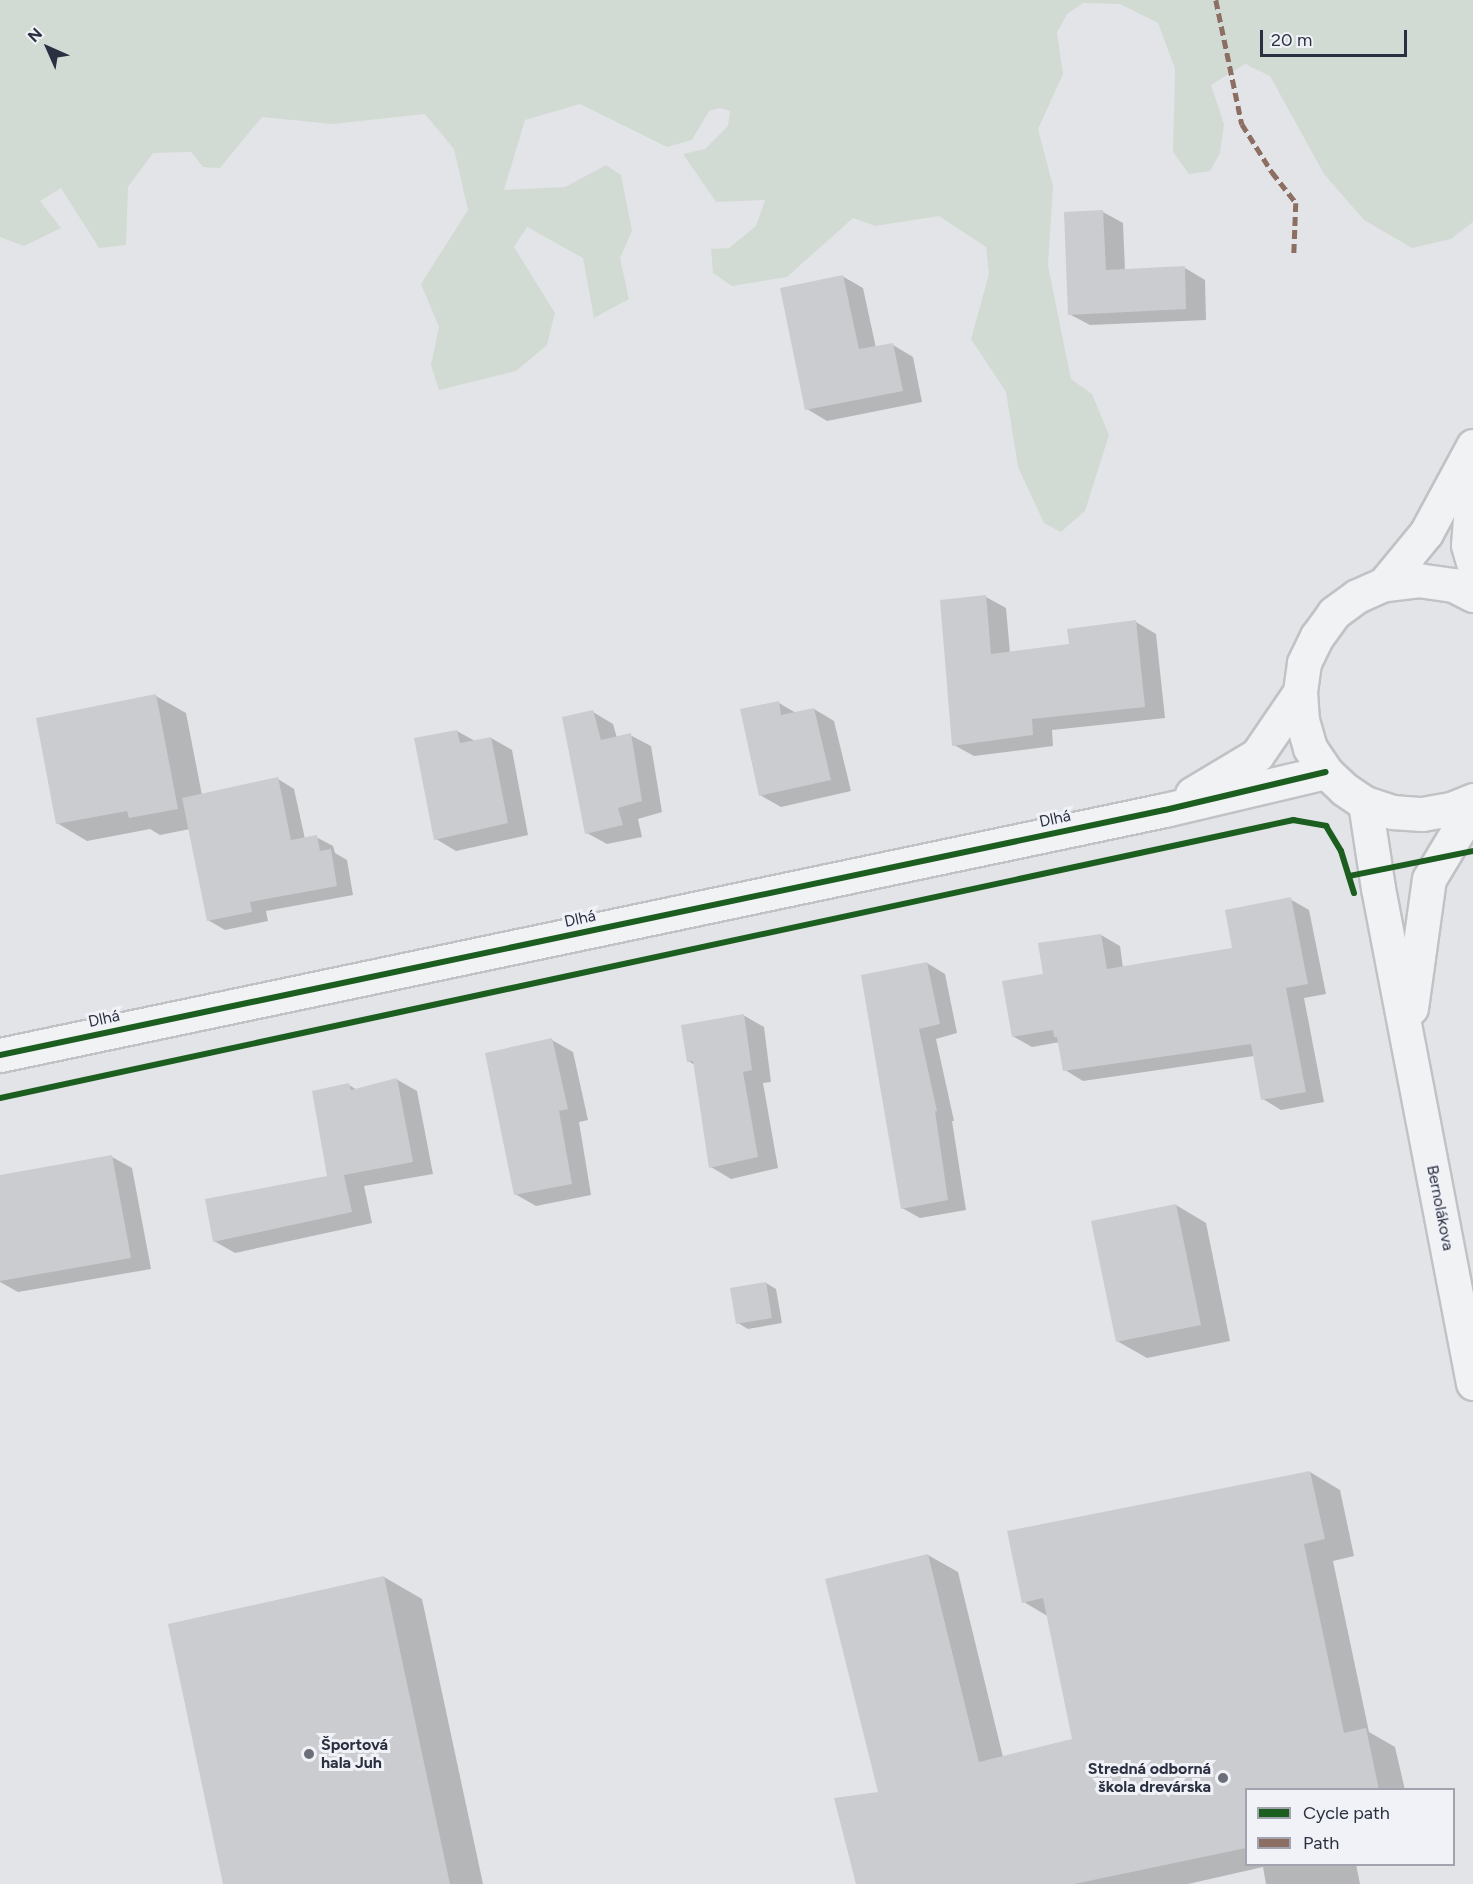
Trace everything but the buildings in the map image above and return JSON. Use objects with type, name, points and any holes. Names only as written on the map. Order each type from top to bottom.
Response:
[{"type":"street","points":[[1384,584],[1426,533],[1473,446]]},
{"type":"street","points":[[1473,479],[1468,545],[1473,562]]},
{"type":"street","points":[[1473,595],[1453,585],[1419,580],[1384,584],[1357,596],[1334,614],[1317,636],[1304,663],[1300,692],[1302,720],[1310,748],[1326,772],[1344,789],[1365,803],[1392,812],[1422,814],[1451,810],[1473,800]]},
{"type":"street","points":[[1165,810],[1257,755],[1300,692]]},
{"type":"street","name":"Dlhá","points":[[0,1055],[1165,810],[1326,772]]},
{"type":"street","name":"Bernolákova","points":[[1365,803],[1378,888],[1473,1383]]},
{"type":"street","points":[[1407,1034],[1429,879],[1473,806]]},
{"type":"shaded area","points":[[0,0],[1473,0],[1473,222],[1451,239],[1412,248],[1364,220],[1324,174],[1270,76],[1245,64],[1211,85],[1224,124],[1220,153],[1210,171],[1189,174],[1173,152],[1175,69],[1158,23],[1120,4],[1083,3],[1067,14],[1057,33],[1063,74],[1038,129],[1053,186],[1048,266],[1071,379],[1092,394],[1109,435],[1085,511],[1061,532],[1044,523],[1018,467],[1006,392],[971,339],[989,274],[986,247],[939,216],[875,226],[853,218],[787,277],[732,286],[713,273],[711,249],[729,248],[756,226],[765,200],[716,202],[683,154],[705,149],[728,126],[730,111],[720,108],[709,111],[692,140],[667,147],[580,104],[525,120],[504,190],[565,187],[606,165],[621,175],[632,231],[620,258],[629,299],[594,318],[583,258],[527,227],[514,247],[555,313],[547,345],[516,371],[439,390],[431,365],[439,327],[421,284],[468,210],[454,149],[425,114],[332,124],[262,117],[220,168],[203,167],[191,152],[153,153],[128,187],[126,245],[99,248],[61,188],[40,201],[61,228],[24,246],[0,237]]},
{"type":"marked path","points":[[1216,0],[1242,124],[1272,172],[1296,203],[1294,255]]},
{"type":"cycle path","points":[[0,1055],[1165,810],[1326,772]]},
{"type":"cycle path","points":[[0,1098],[1293,820],[1326,826],[1341,851],[1354,893]]},
{"type":"cycle path","points":[[1349,876],[1473,851]]},
{"type":"place","name":"Športová hala Juh","points":[[309,1754]]},
{"type":"place","name":"Stredná odborná škola drevárska","points":[[1223,1778]]}]
